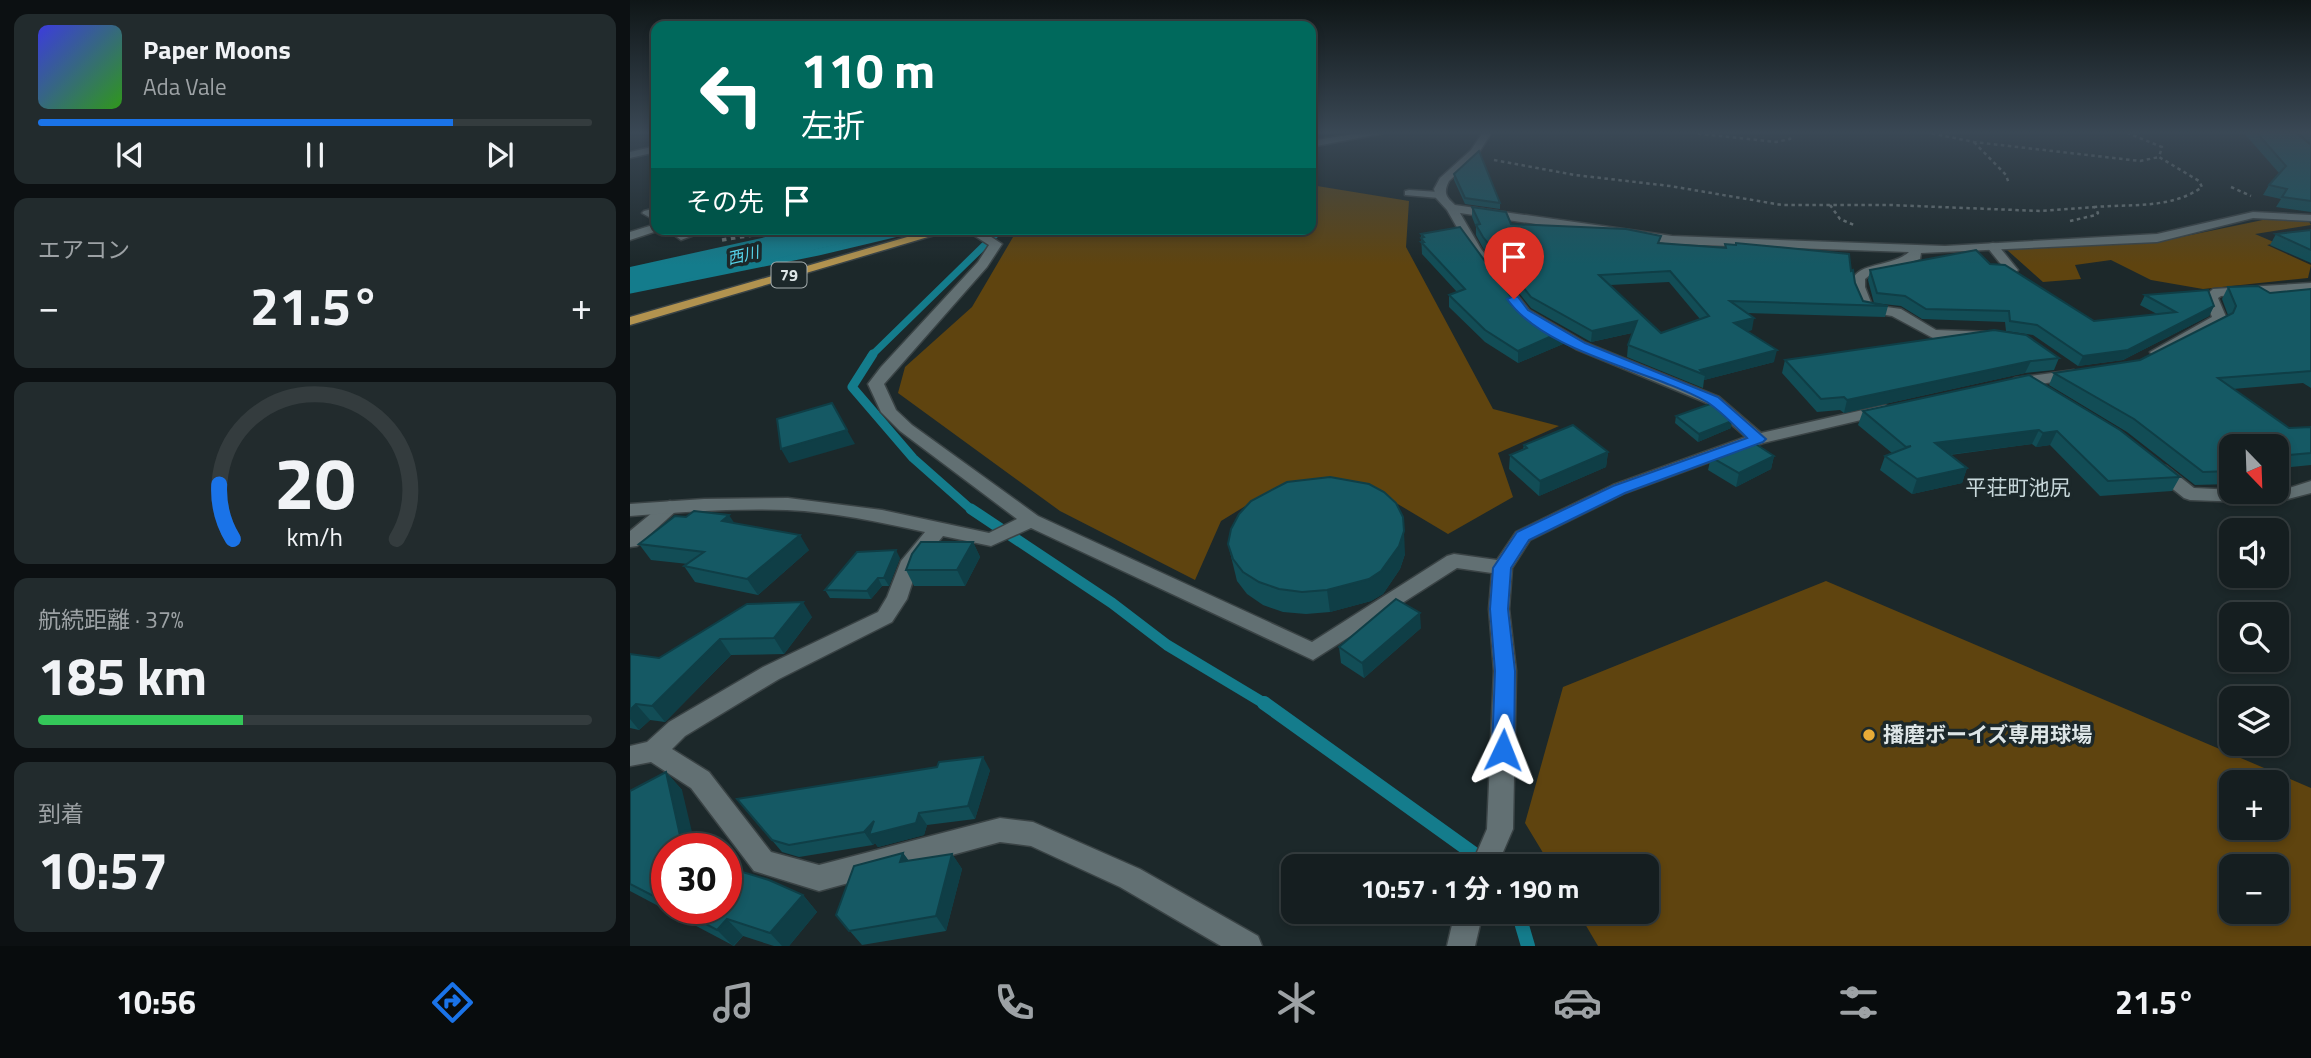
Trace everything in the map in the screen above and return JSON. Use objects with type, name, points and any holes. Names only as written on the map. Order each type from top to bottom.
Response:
[{"type":"main road","name":"79","points":[[672,309],[928,235]]},
{"type":"street","points":[[1449,176],[1441,184],[1439,195],[1440,200],[1452,208],[1672,240],[1920,255],[1993,247],[2157,238],[2253,215],[2311,218]]},
{"type":"street","points":[[1409,193],[1439,195]]},
{"type":"street","points":[[1452,208],[1476,250],[1524,313],[1581,346],[1713,400],[1758,439]]},
{"type":"street","points":[[630,236],[651,230]]},
{"type":"street","points":[[980,235],[996,244],[983,264],[876,384],[889,412],[906,428],[1031,520],[1148,578],[1313,652],[1454,561],[1502,568]]},
{"type":"street","points":[[1993,247],[2012,270]]},
{"type":"street","points":[[1920,255],[1866,272],[1859,278],[1858,286],[1867,308],[1896,312],[1933,334],[2000,336]]},
{"type":"street","points":[[2139,361],[2220,319],[2211,297],[2218,292],[2311,287]]},
{"type":"street","points":[[2292,288],[2311,299]]},
{"type":"street","points":[[630,319],[672,309]]},
{"type":"street","points":[[2003,386],[2081,374],[2059,364]]},
{"type":"street","points":[[2025,381],[2045,393]]},
{"type":"street","points":[[1489,854],[1500,829],[1505,671],[1499,609],[1502,568],[1523,536],[1619,489],[1758,439],[1907,405]]},
{"type":"street","points":[[2150,462],[2190,494],[2273,497],[2311,487]]},
{"type":"street","points":[[630,510],[788,504],[882,516],[991,540],[1031,520]]},
{"type":"street","points":[[630,541],[670,507]]},
{"type":"street","points":[[642,753],[771,673],[885,617],[897,599],[908,566],[938,529]]},
{"type":"street","points":[[642,753],[700,780],[764,862],[819,878],[1000,830],[1033,834],[1130,878],[1248,946]]},
{"type":"street","points":[[1461,946],[1466,924]]},
{"type":"path","points":[[1586,176],[1670,186],[1782,205],[2040,211],[2163,201],[2200,190],[2202,187],[2199,181],[2191,176]]},
{"type":"path","points":[[2006,176],[2009,184]]},
{"type":"path","points":[[1830,205],[1840,219],[1860,227]]},
{"type":"path","points":[[2066,222],[2096,215],[2098,213],[2095,207]]},
{"type":"shaded area","points":[[1316,186],[1409,201],[1406,247],[1493,409],[1559,426],[1498,453],[1513,497],[1448,534],[1381,494],[1278,486],[1221,521],[1195,580],[1060,511],[898,393],[905,367],[972,307],[1014,235],[1316,235]]},
{"type":"shaded area","points":[[2277,217],[2308,220],[2311,225],[2255,234],[2276,243],[2267,245],[2311,265],[2308,278],[2203,289],[2151,280],[2111,260],[2075,265],[2081,279],[2043,282],[2006,249],[2162,241]]},
{"type":"shaded area","name":"播磨ボーイズ専用球場","points":[[1826,581],[2219,749],[2219,756],[2236,756],[2269,770],[2219,770],[2219,840],[2289,840],[2289,779],[2311,788],[2311,946],[1598,946],[1585,924],[1659,924],[1659,854],[1544,854],[1525,823],[1563,687]]},
{"type":"building","points":[[1455,176],[1489,176],[1500,203],[1465,198]]},
{"type":"building","points":[[2277,176],[2311,176],[2311,201],[2282,197],[2287,189],[2269,185]]},
{"type":"building","points":[[1472,207],[1506,212],[1511,224],[1626,229],[1661,236],[1658,243],[1726,248],[1725,244],[1736,243],[1849,254],[1851,271],[1853,270],[1863,301],[1888,306],[1730,301],[1754,318],[1734,323],[1777,350],[1700,370],[1705,375],[1628,345],[1637,321],[1592,331],[1531,297],[1483,237],[1476,225],[1480,224]],"holes":[[[1670,271],[1709,316],[1661,333],[1599,275]]]},
{"type":"building","points":[[1460,227],[1517,305],[1563,331],[1518,351],[1485,330],[1449,295],[1465,289],[1421,242],[1424,242],[1421,238],[1424,237],[1421,234]]},
{"type":"building","points":[[2311,230],[2311,250],[2276,234]]},
{"type":"building","points":[[1976,250],[1990,264],[2005,265],[2094,321],[2176,312],[2145,295],[2208,290],[2214,306],[2128,350],[2083,356],[2037,325],[2010,321],[2009,311],[1926,309],[1905,296],[1877,293],[1870,270]]},
{"type":"building","points":[[2258,286],[2270,293],[2311,289],[2311,371],[2218,378],[2289,428],[2311,427],[2311,453],[2289,455],[2289,434],[2219,434],[2219,471],[2203,472],[2134,419],[2054,373],[2140,360],[2233,313],[2236,306],[2228,287]]},
{"type":"building","points":[[1994,330],[2026,335],[2059,358],[2031,361],[1847,400],[1844,397],[1821,399],[1785,360]]},
{"type":"building","points":[[2029,375],[2120,430],[2180,477],[2108,481],[2057,431],[2043,433],[2039,430],[1935,443],[1967,468],[1917,479],[1885,456],[1911,446],[1906,447],[1863,411]]},
{"type":"building","points":[[832,403],[847,430],[781,449],[777,419]]},
{"type":"building","points":[[1713,403],[1732,421],[1699,434],[1676,416]]},
{"type":"building","points":[[1573,425],[1608,452],[1540,481],[1510,455],[1527,448],[1524,445]]},
{"type":"building","points":[[1748,439],[1774,456],[1739,473],[1711,457]]},
{"type":"building","points":[[1330,477],[1369,484],[1396,503],[1403,517],[1404,531],[1399,546],[1381,571],[1369,579],[1327,590],[1302,592],[1279,589],[1259,582],[1243,572],[1233,559],[1228,544],[1231,529],[1239,514],[1251,501],[1287,482]]},
{"type":"building","points":[[694,511],[729,515],[722,521],[800,535],[747,579],[684,566],[704,552],[639,544],[675,516],[686,517]]},
{"type":"building","points":[[921,542],[973,542],[957,570],[906,570],[912,554]]},
{"type":"building","points":[[896,550],[884,578],[878,578],[867,591],[825,590],[857,552]]},
{"type":"building","points":[[1396,599],[1420,613],[1362,663],[1339,647]]},
{"type":"building","points":[[803,602],[774,638],[720,639],[652,706],[636,704],[630,710],[630,654],[659,658],[747,604]]},
{"type":"building","points":[[983,757],[968,806],[919,813],[916,823],[869,835],[874,821],[864,832],[789,845],[772,840],[737,799],[937,767],[939,762]]},
{"type":"building","points":[[666,772],[679,833],[651,833],[651,895],[630,884],[630,791]]},
{"type":"building","points":[[903,853],[900,862],[952,854],[936,916],[849,931],[836,915],[854,866]]},
{"type":"building","points":[[742,872],[803,895],[770,933],[742,924]]},
{"type":"building","points":[[706,924],[722,924],[717,930]]},
{"type":"waterway","name":"西川","points":[[630,280],[829,235]]},
{"type":"waterway","points":[[630,290],[889,235]]},
{"type":"waterway","points":[[873,354],[995,235]]},
{"type":"waterway","points":[[873,354],[852,387],[913,458],[973,511]]},
{"type":"waterway","points":[[971,509],[1112,603],[1167,645],[1266,704]]},
{"type":"waterway","points":[[1266,704],[1474,854]]},
{"type":"waterway","points":[[1522,924],[1528,946]]},
{"type":"place","name":"播磨ボーイズ専用球場","points":[[1869,735]]},
{"type":"district","name":"平荘町池尻","points":[[2018,488]]},
{"type":"route","points":[[1503,750],[1505,671],[1499,609],[1502,568],[1523,536],[1619,489],[1758,439],[1713,400],[1581,346],[1524,313],[1514,299]]}]
